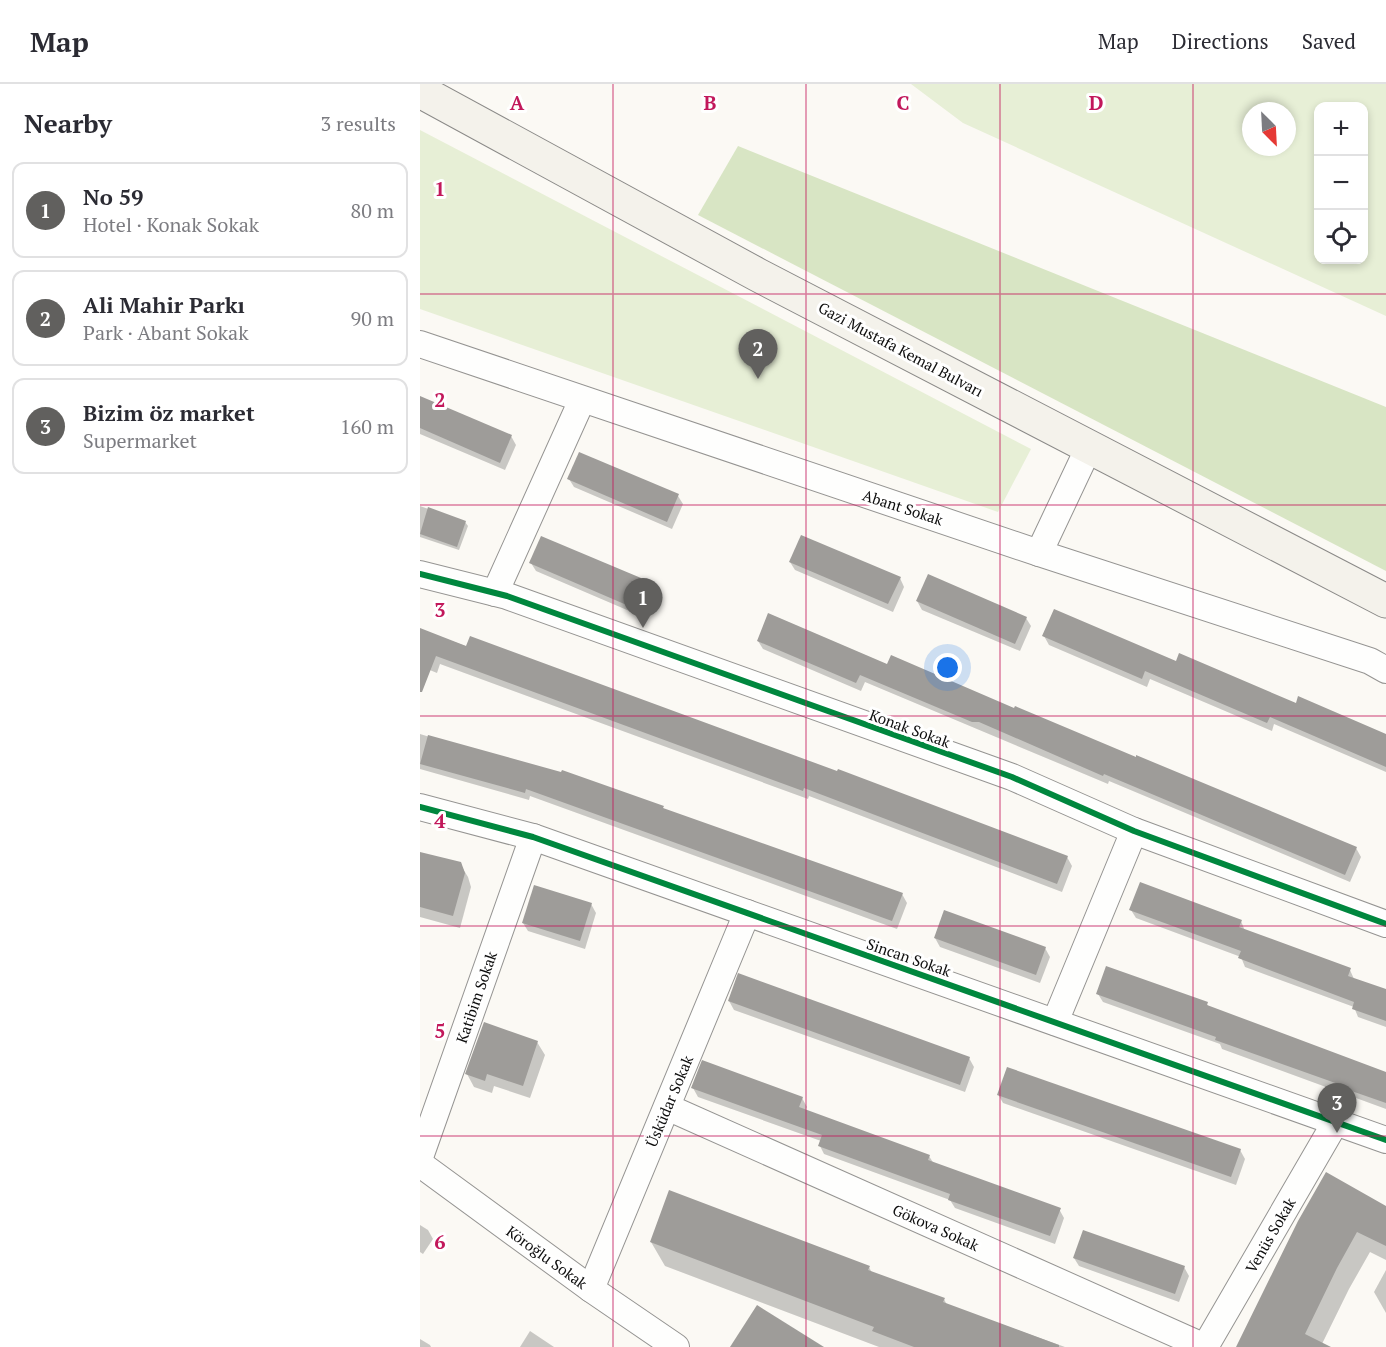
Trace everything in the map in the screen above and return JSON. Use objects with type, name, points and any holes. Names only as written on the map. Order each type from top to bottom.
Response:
[{"type":"main road","name":"Gazi Mustafa Kemal Bulvarı","points":[[420,91],[758,275],[1386,601]]},
{"type":"street","name":"Abant Sokak","points":[[420,344],[1039,553],[1370,661],[1386,670]]},
{"type":"street","points":[[495,593],[582,400]]},
{"type":"street","points":[[1039,553],[1089,447]]},
{"type":"street","name":"Konak Sokak","points":[[420,574],[495,593],[1012,777],[1134,831],[1384,919]]},
{"type":"street","name":"Sincan Sokak","points":[[420,807],[533,837],[1386,1140]]},
{"type":"street","points":[[1055,1022],[1134,831]]},
{"type":"street","name":"Katibim Sokak","points":[[420,1157],[533,837]]},
{"type":"street","name":"Üsküdar Sokak","points":[[591,1289],[747,913]]},
{"type":"street","name":"Gökova Sokak","points":[[667,1107],[1205,1347]]},
{"type":"street","name":"Venüs Sokak","points":[[1205,1347],[1335,1122]]},
{"type":"street","name":"Köroğlu Sokak","points":[[420,1164],[591,1289],[676,1347]]},
{"type":"green space","points":[[911,84],[1386,84],[1386,316],[963,123]]},
{"type":"green space","points":[[420,130],[1031,449],[998,512],[420,309]]},
{"type":"green space","points":[[738,146],[1386,407],[1386,571],[698,215]]},
{"type":"building","points":[[420,396],[512,435],[500,463],[420,428]]},
{"type":"building","points":[[579,452],[679,494],[667,522],[567,479]]},
{"type":"building","points":[[428,507],[466,521],[457,547],[420,534]]},
{"type":"building","points":[[801,535],[901,577],[888,604],[789,562]]},
{"type":"building","points":[[541,536],[641,578],[629,606],[529,563]]},
{"type":"building","points":[[928,574],[1027,617],[1015,644],[916,601]]},
{"type":"building","points":[[1054,609],[1176,661],[1179,653],[1296,703],[1298,696],[1386,734],[1386,767],[1270,717],[1267,723],[1145,671],[1142,679],[1042,636]]},
{"type":"building","points":[[768,613],[887,664],[891,655],[1014,708],[1015,706],[1136,757],[1136,755],[1357,847],[1345,875],[1104,774],[1103,776],[979,722],[972,722],[860,675],[856,683],[757,641]]},
{"type":"building","points":[[420,628],[466,646],[470,636],[837,771],[838,769],[1068,856],[1057,884],[804,788],[803,791],[436,656],[422,692],[420,692]]},
{"type":"building","points":[[428,735],[561,772],[562,770],[903,893],[892,921],[526,789],[525,793],[420,764]]},
{"type":"building","points":[[420,852],[461,862],[465,873],[453,916],[420,907]]},
{"type":"building","points":[[1140,882],[1242,920],[1239,927],[1351,968],[1348,976],[1386,989],[1386,1021],[1352,1009],[1354,1002],[1238,958],[1241,951],[1129,910]]},
{"type":"building","points":[[534,885],[592,903],[580,941],[522,923]]},
{"type":"building","points":[[944,910],[1046,947],[1036,975],[934,938]]},
{"type":"building","points":[[1106,966],[1208,1002],[1207,1005],[1386,1072],[1386,1103],[1215,1040],[1216,1037],[1096,994]]},
{"type":"building","points":[[738,973],[970,1057],[960,1085],[728,1001]]},
{"type":"building","points":[[484,1022],[538,1041],[523,1086],[487,1074],[485,1081],[465,1074]]},
{"type":"building","points":[[702,1060],[803,1097],[799,1107],[930,1155],[928,1160],[1061,1208],[1050,1236],[948,1200],[950,1194],[818,1146],[822,1135],[691,1088]]},
{"type":"building","points":[[1007,1067],[1241,1149],[1231,1177],[997,1095]]},
{"type":"building","points":[[1326,1172],[1386,1206],[1386,1246],[1357,1232],[1337,1268],[1305,1334],[1331,1347],[1236,1347],[1298,1221]]},
{"type":"building","points":[[669,1190],[870,1266],[868,1270],[945,1298],[943,1302],[1059,1345],[1059,1347],[914,1347],[872,1331],[874,1327],[650,1242]]},
{"type":"building","points":[[1083,1230],[1185,1266],[1175,1294],[1073,1258]]},
{"type":"building","points":[[757,1305],[824,1347],[730,1347]]},
{"type":"cycle path","points":[[420,574],[507,596],[1012,777],[1134,831],[1386,924]]},
{"type":"cycle path","points":[[420,807],[533,837],[1386,1140]]},
{"type":"place","name":"Ali Mahir Parkı","points":[[758,379]]},
{"type":"place","name":"No 59","points":[[643,628]]},
{"type":"place","name":"Bizim öz market","points":[[1337,1133]]}]
